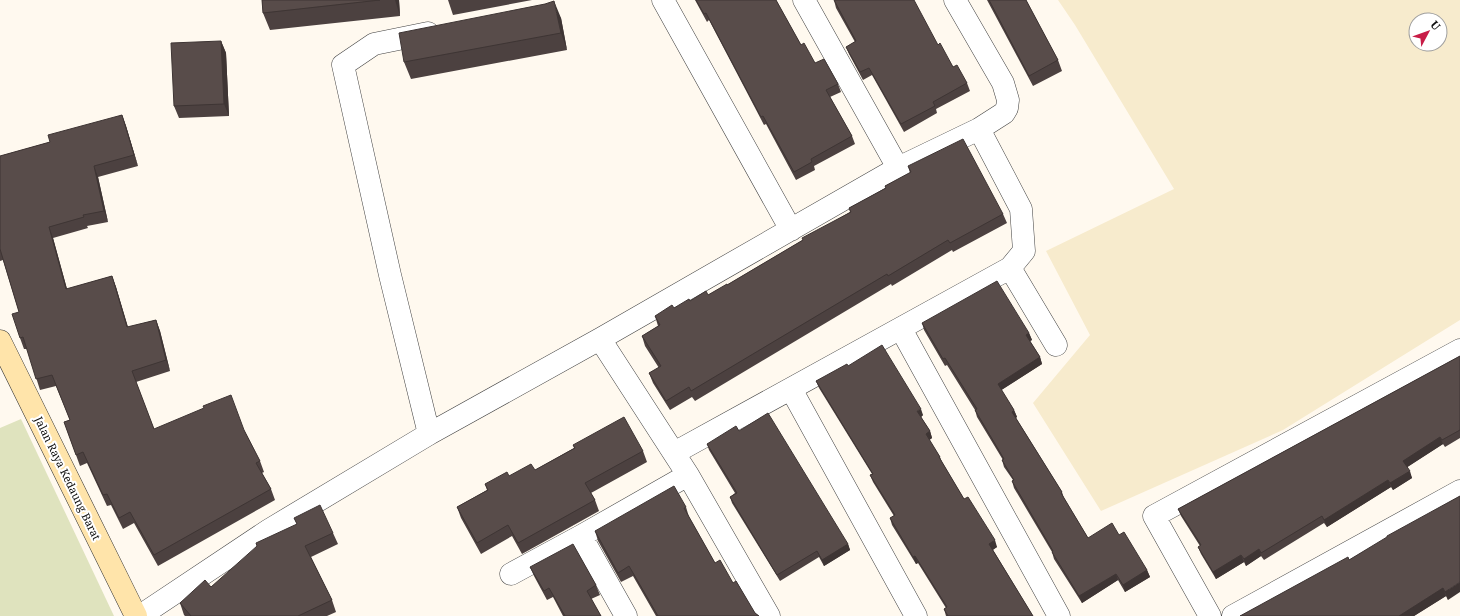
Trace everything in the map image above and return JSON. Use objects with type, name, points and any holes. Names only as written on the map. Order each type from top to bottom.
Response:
[{"type":"street","points":[[663,0],[791,230]]},
{"type":"street","points":[[804,0],[898,168]]},
{"type":"street","points":[[140,616],[269,530],[429,434],[600,339],[898,168],[979,129],[1004,113],[1007,108],[1008,100],[1003,83],[955,0]]},
{"type":"street","points":[[429,434],[390,275],[343,65],[374,44],[450,28]]},
{"type":"street","points":[[674,453],[1010,268],[1024,251],[1021,208],[979,129]]},
{"type":"street","points":[[1010,268],[1056,345]]},
{"type":"street","points":[[901,329],[1059,616]]},
{"type":"street","points":[[600,339],[688,474],[769,616]]},
{"type":"street","name":"Jalan Raya Kedaung Barat","points":[[0,341],[136,616]]},
{"type":"street","points":[[1210,616],[1154,516],[1460,350]]},
{"type":"street","points":[[791,389],[916,616]]},
{"type":"street","points":[[511,574],[581,536],[688,474]]},
{"type":"street","points":[[1234,616],[1460,491]]},
{"type":"street","points":[[581,536],[626,616]]},
{"type":"shaded area","points":[[1058,0],[1460,0],[1460,320],[1283,430],[1101,511],[1033,403],[1090,335],[1046,251],[1174,189],[1075,25]]},
{"type":"green space","points":[[21,419],[114,616],[0,616],[0,428]]},
{"type":"building","points":[[262,0],[380,0],[263,13]]},
{"type":"building","points":[[696,0],[776,0],[801,45],[804,43],[815,63],[824,59],[838,84],[826,90],[852,136],[811,159],[812,162],[794,172],[763,116],[761,117],[706,13],[704,14]]},
{"type":"building","points":[[834,0],[914,0],[938,45],[940,43],[953,67],[957,65],[967,83],[933,102],[935,106],[901,124],[869,68],[860,72],[846,47],[856,41]]},
{"type":"building","points":[[989,0],[1026,0],[1058,60],[1029,76]]},
{"type":"building","points":[[554,1],[561,33],[404,62],[399,33]]},
{"type":"building","points":[[221,41],[224,104],[174,106],[171,43]]},
{"type":"building","points":[[122,115],[134,155],[94,166],[104,211],[83,215],[84,217],[49,227],[66,289],[112,276],[127,327],[156,320],[166,360],[132,371],[154,429],[204,408],[203,406],[231,395],[244,430],[260,461],[256,463],[271,489],[154,555],[130,512],[119,518],[107,494],[103,495],[83,452],[76,455],[64,422],[70,420],[52,375],[36,379],[23,337],[20,338],[12,314],[19,312],[0,249],[0,156],[50,142],[48,135]]},
{"type":"building","points":[[963,139],[1003,214],[950,243],[948,240],[888,276],[887,274],[691,391],[689,387],[666,401],[649,373],[661,366],[642,336],[660,325],[655,316],[672,305],[674,308],[689,299],[690,301],[706,291],[708,295],[727,285],[803,240],[802,238],[851,212],[849,208],[886,188],[885,186],[911,172],[908,166]]},
{"type":"building","points":[[997,281],[1029,333],[1026,335],[1040,357],[998,384],[1014,410],[1012,412],[1062,492],[1061,493],[1088,538],[1112,523],[1119,535],[1124,532],[1147,570],[1123,585],[1116,574],[1079,596],[1012,481],[1014,480],[1002,460],[1004,459],[975,410],[977,409],[945,358],[943,359],[922,323]]},
{"type":"building","points":[[882,345],[921,409],[917,411],[930,431],[926,434],[964,499],[968,497],[995,540],[989,544],[1033,616],[948,616],[944,609],[947,607],[915,556],[913,557],[890,518],[895,515],[870,475],[873,474],[816,381],[847,364],[848,366]]},
{"type":"building","points":[[1460,356],[1460,430],[1442,440],[1440,437],[1403,461],[1410,471],[1390,483],[1388,480],[1324,520],[1322,516],[1261,553],[1259,549],[1244,559],[1241,555],[1213,572],[1198,547],[1201,545],[1178,509]]},
{"type":"building","points":[[768,413],[848,544],[822,560],[817,551],[777,575],[730,497],[737,493],[707,444],[736,426],[739,431]]},
{"type":"building","points":[[624,417],[643,451],[585,483],[595,500],[518,543],[508,525],[477,543],[457,507],[488,490],[485,484],[507,472],[509,476],[531,464],[535,470],[575,448],[573,445]]},
{"type":"building","points":[[674,486],[686,507],[684,508],[715,563],[720,560],[733,583],[736,581],[755,613],[759,616],[658,616],[629,566],[618,573],[595,531]]},
{"type":"building","points":[[1460,496],[1460,582],[1445,592],[1443,588],[1399,616],[1240,616],[1348,557],[1349,560],[1387,536]]},
{"type":"building","points":[[320,505],[333,533],[305,546],[332,600],[298,616],[191,616],[180,603],[205,580],[211,587],[257,546],[256,543],[297,524],[294,518]]},
{"type":"building","points":[[573,544],[596,585],[587,591],[601,616],[565,616],[549,588],[544,591],[530,567]]}]
